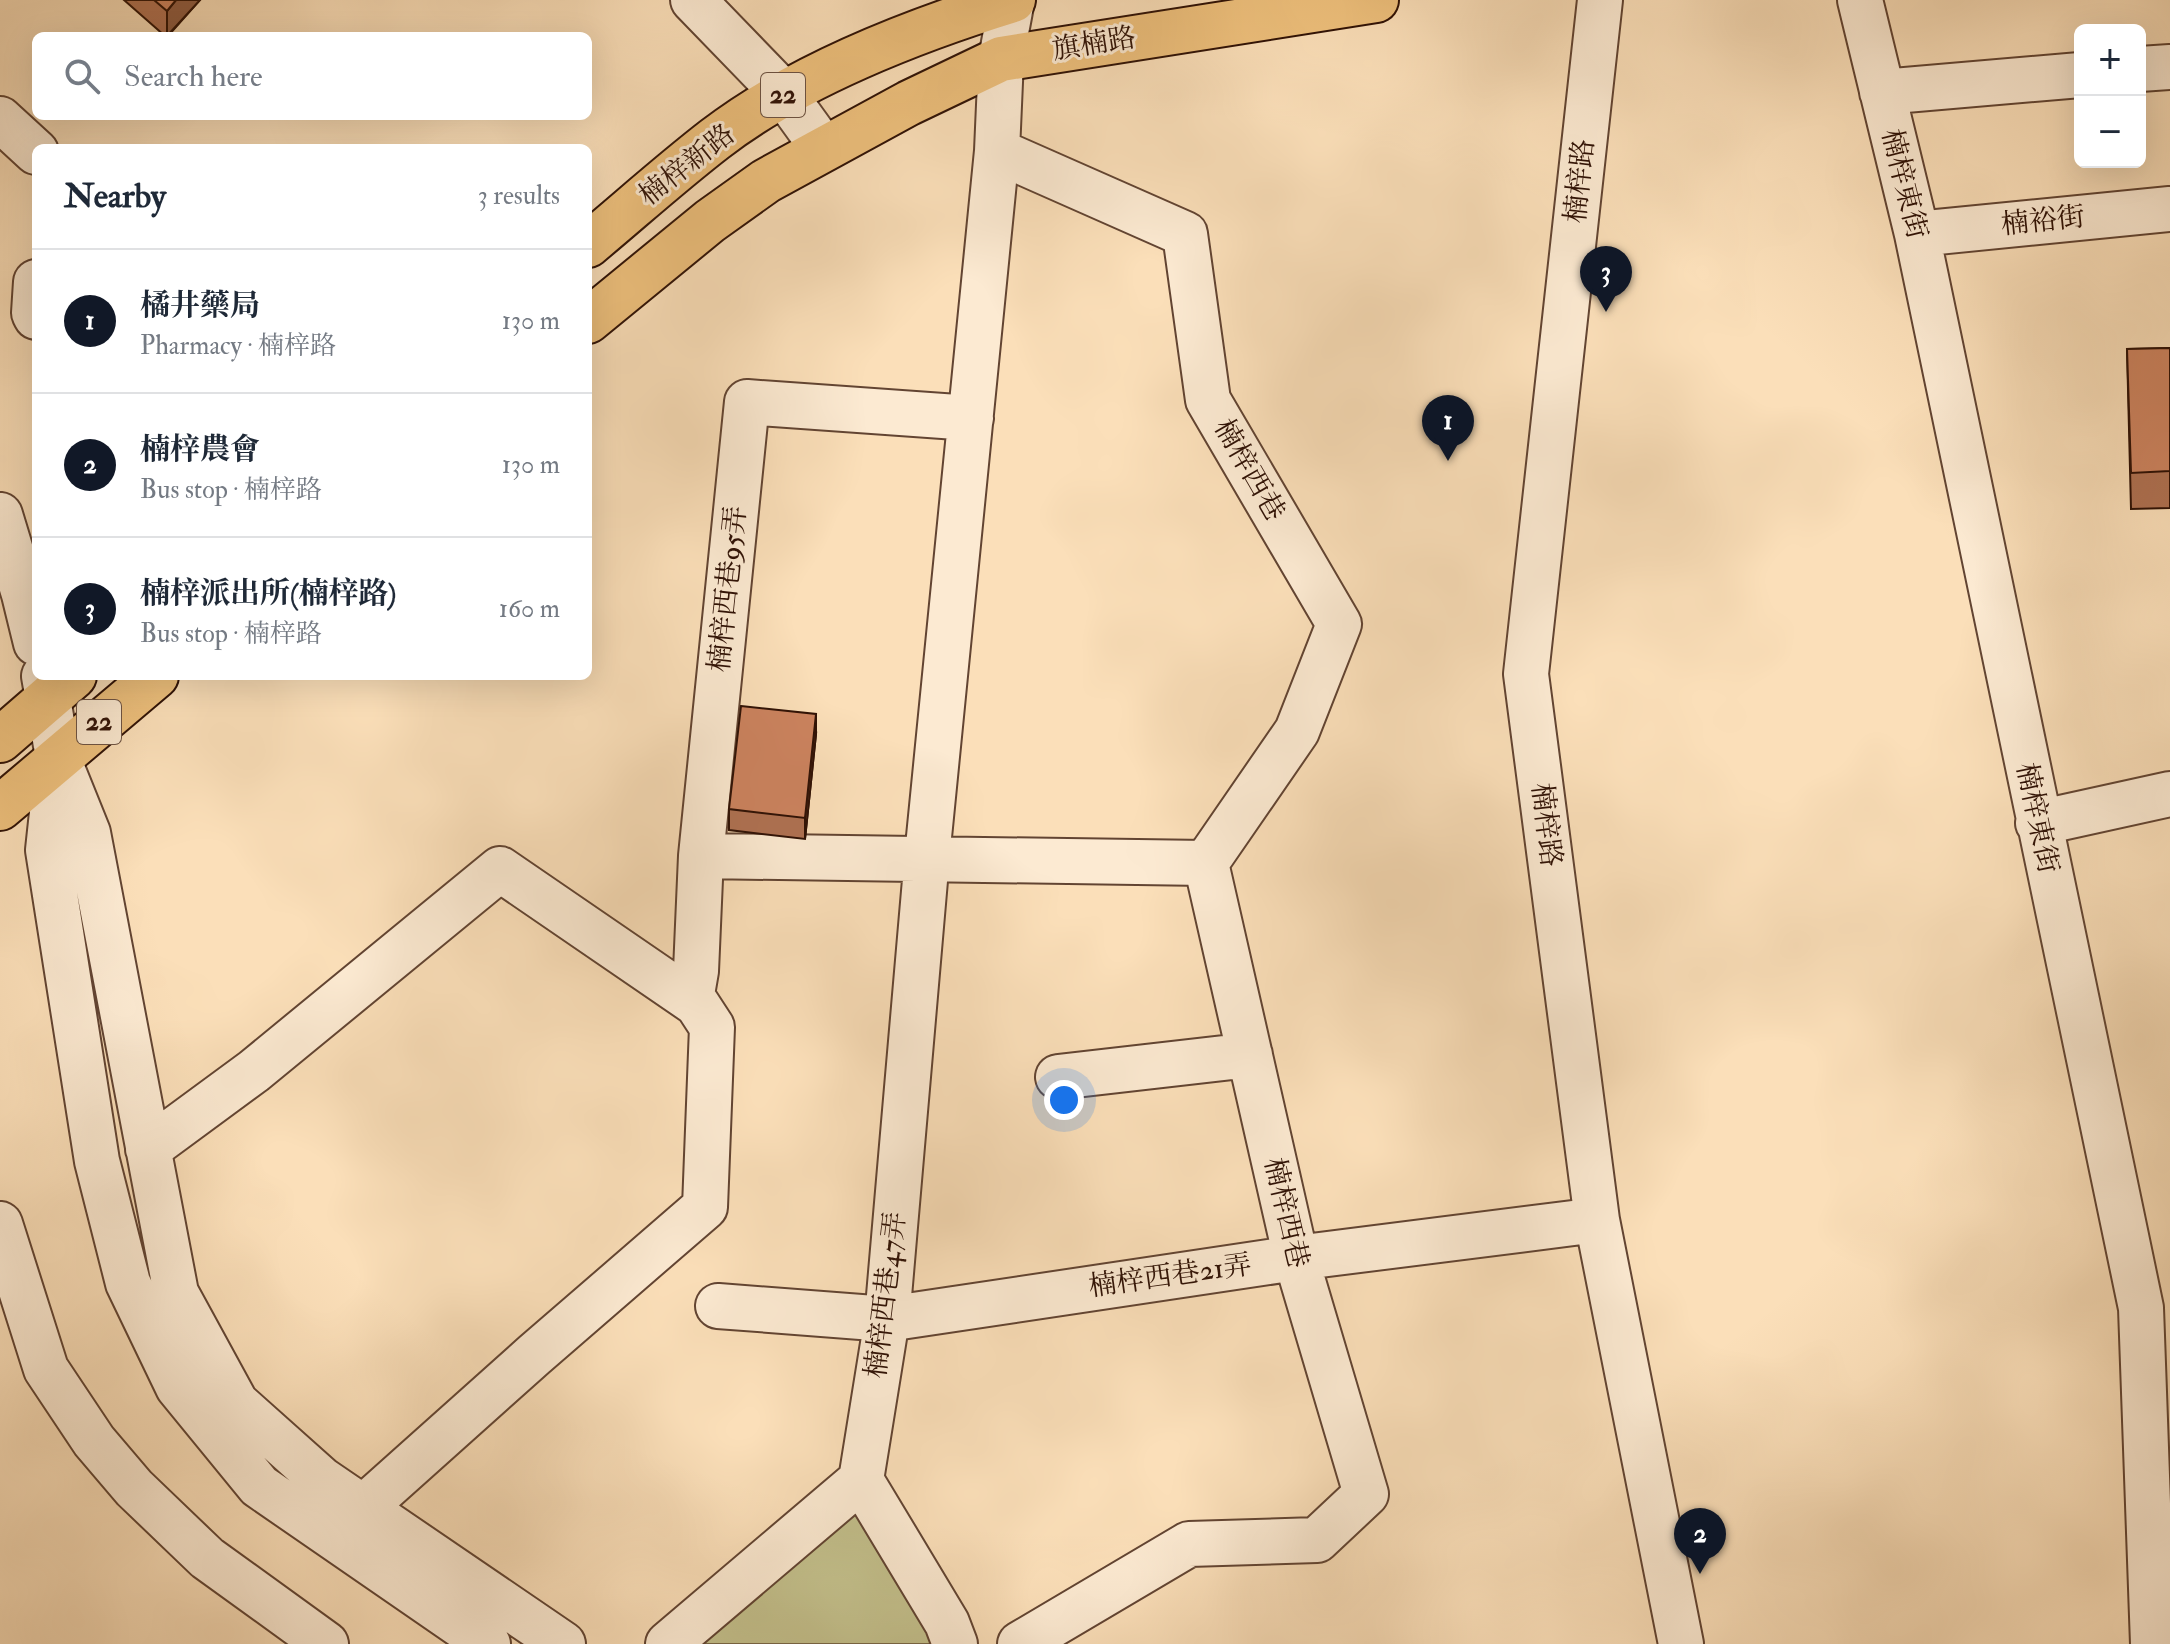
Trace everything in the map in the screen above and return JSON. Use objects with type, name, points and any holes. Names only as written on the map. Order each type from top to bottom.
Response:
[{"type":"main road","name":"楠梓新路","points":[[592,242],[716,138],[784,94],[896,42],[1012,0]]},
{"type":"main road","name":"旗楠路","points":[[1001,59],[1376,0]]},
{"type":"main road","name":"楠梓新路","points":[[592,318],[710,221],[766,181],[909,103],[1001,59]]},
{"type":"main road","name":"22","points":[[0,808],[151,680]]},
{"type":"main road","points":[[0,740],[50,690]]},
{"type":"street","points":[[693,0],[784,94],[823,148]]},
{"type":"street","points":[[927,857],[997,151],[1001,59],[1012,0]]},
{"type":"street","name":"楠梓路","points":[[1600,0],[1526,674],[1597,1220],[1681,1644]]},
{"type":"street","name":"楠梓東街","points":[[1860,0],[1917,234],[2038,823],[2155,1308],[2153,1644]]},
{"type":"street","points":[[2146,69],[2170,67]]},
{"type":"street","points":[[1882,92],[2074,76]]},
{"type":"street","points":[[0,119],[32,148]]},
{"type":"street","name":"楠梓西巷","points":[[997,151],[1185,234],[1208,400],[1339,624],[1297,731],[1206,863],[1296,1258],[1366,1494],[1317,1540],[1189,1544],[1020,1644]]},
{"type":"street","name":"楠裕街","points":[[1917,234],[2170,209]]},
{"type":"street","name":"楠梓西巷95弄","points":[[691,1000],[696,971],[701,856],[747,402],[971,418]]},
{"type":"street","points":[[0,515],[32,627]]},
{"type":"street","points":[[50,690],[48,850],[97,1161],[128,1283],[178,1387],[259,1486],[488,1644]]},
{"type":"street","points":[[50,763],[88,833],[176,1293],[236,1403],[321,1479],[563,1644]]},
{"type":"street","points":[[2038,823],[2170,794]]},
{"type":"street","points":[[701,856],[1206,863]]},
{"type":"street","name":"楠梓西巷47弄","points":[[861,1480],[887,1319],[927,857]]},
{"type":"street","points":[[148,1149],[254,1071],[500,869],[697,1004],[712,1027],[705,1207],[363,1508]]},
{"type":"street","points":[[1058,1077],[1250,1055]]},
{"type":"street","name":"楠梓西巷21弄","points":[[718,1306],[887,1319],[1296,1258],[1597,1220]]},
{"type":"street","points":[[0,1224],[46,1369],[94,1441],[134,1488],[207,1558],[326,1644]]},
{"type":"street","points":[[668,1644],[861,1480],[947,1623],[955,1644]]},
{"type":"shaded area","points":[[863,1502],[939,1644],[685,1644]]},
{"type":"building","points":[[154,0],[176,0],[167,11]]},
{"type":"building","points":[[2170,348],[2170,471],[2131,473],[2127,349]]},
{"type":"building","points":[[741,706],[816,714],[805,818],[729,809]]},
{"type":"place","name":"楠梓派出所(楠梓路)","points":[[1606,312]]},
{"type":"place","name":"橘井藥局","points":[[1448,461]]},
{"type":"place","name":"楠梓農會","points":[[1700,1574]]}]
